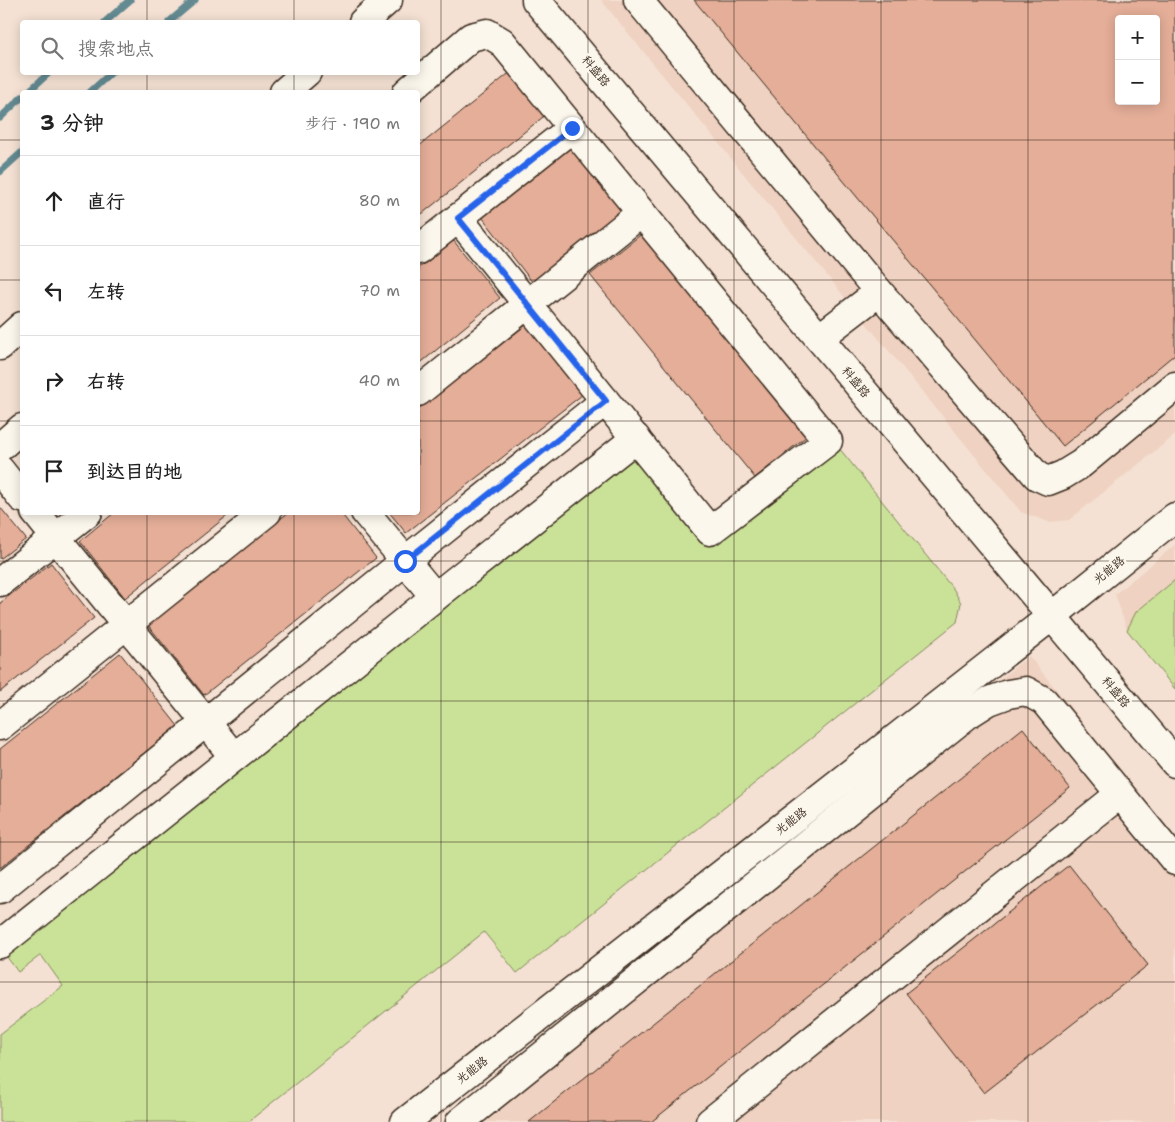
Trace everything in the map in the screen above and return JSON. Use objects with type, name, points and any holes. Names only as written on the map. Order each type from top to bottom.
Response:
[{"type":"street","points":[[365,20],[388,0]]},
{"type":"street","name":"科盛路","points":[[536,0],[1175,764]]},
{"type":"street","points":[[638,0],[879,292],[1036,476],[1048,481],[1063,475],[1081,464],[1175,386]]},
{"type":"street","points":[[409,90],[471,37],[487,33],[502,42],[828,441],[710,531],[458,218]]},
{"type":"street","points":[[286,90],[304,75]]},
{"type":"street","points":[[420,248],[572,128]]},
{"type":"street","points":[[420,390],[641,213]]},
{"type":"street","points":[[819,338],[879,292]]},
{"type":"street","points":[[0,346],[20,328]]},
{"type":"street","points":[[0,889],[606,401]]},
{"type":"street","points":[[0,447],[20,430]]},
{"type":"street","points":[[0,944],[636,438]]},
{"type":"street","points":[[0,470],[20,495]]},
{"type":"street","points":[[37,515],[234,757]]},
{"type":"street","points":[[0,582],[84,515]]},
{"type":"street","points":[[0,726],[263,515]]},
{"type":"street","points":[[367,515],[435,597]]},
{"type":"street","name":"光能路","points":[[405,1122],[1052,616],[1175,517]]},
{"type":"street","points":[[460,1122],[967,715],[989,701],[1008,694],[1026,690],[1044,701],[1175,861]]},
{"type":"street","points":[[710,1122],[1120,794]]},
{"type":"shaded area","points":[[601,0],[1175,0],[1175,435],[1069,520],[1049,522],[1021,512]]},
{"type":"shaded area","points":[[1175,545],[1175,689],[1127,630],[1115,594]]},
{"type":"shaded area","points":[[1029,656],[1175,837],[1175,1122],[442,1122]]},
{"type":"green space","points":[[839,448],[954,590],[961,603],[957,622],[517,973],[484,932],[248,1122],[0,1122],[0,1034],[63,986],[41,955],[18,972],[4,953],[635,451],[712,546]]},
{"type":"green space","points":[[1175,580],[1175,689],[1127,630],[1136,612]]},
{"type":"building","points":[[694,0],[1175,0],[1175,354],[1063,446]]},
{"type":"building","points":[[513,70],[548,113],[420,215],[420,145]]},
{"type":"building","points":[[572,146],[624,212],[533,283],[482,217]]},
{"type":"building","points":[[644,232],[808,435],[755,478],[590,275]]},
{"type":"building","points":[[453,240],[500,298],[420,363],[420,266]]},
{"type":"building","points":[[527,324],[582,395],[406,533],[391,515],[420,515],[420,407]]},
{"type":"building","points":[[0,507],[26,539],[0,559]]},
{"type":"building","points":[[111,515],[228,515],[125,598],[80,541]]},
{"type":"building","points":[[285,515],[342,515],[376,558],[204,695],[148,625]]},
{"type":"building","points":[[51,563],[94,618],[0,692],[0,603]]},
{"type":"building","points":[[120,653],[178,726],[0,868],[0,749]]},
{"type":"building","points":[[1023,728],[1070,788],[651,1122],[529,1122]]},
{"type":"building","points":[[1069,865],[1148,965],[984,1093],[906,993]]},
{"type":"waterway","points":[[107,20],[130,0]]},
{"type":"waterway","points":[[171,20],[195,0]]},
{"type":"waterway","points":[[30,90],[47,75]]},
{"type":"waterway","points":[[92,90],[109,75]]},
{"type":"waterway","points":[[0,118],[20,99]]},
{"type":"waterway","points":[[0,172],[20,154]]},
{"type":"route","points":[[405,561],[606,401],[458,218],[572,128]]}]
